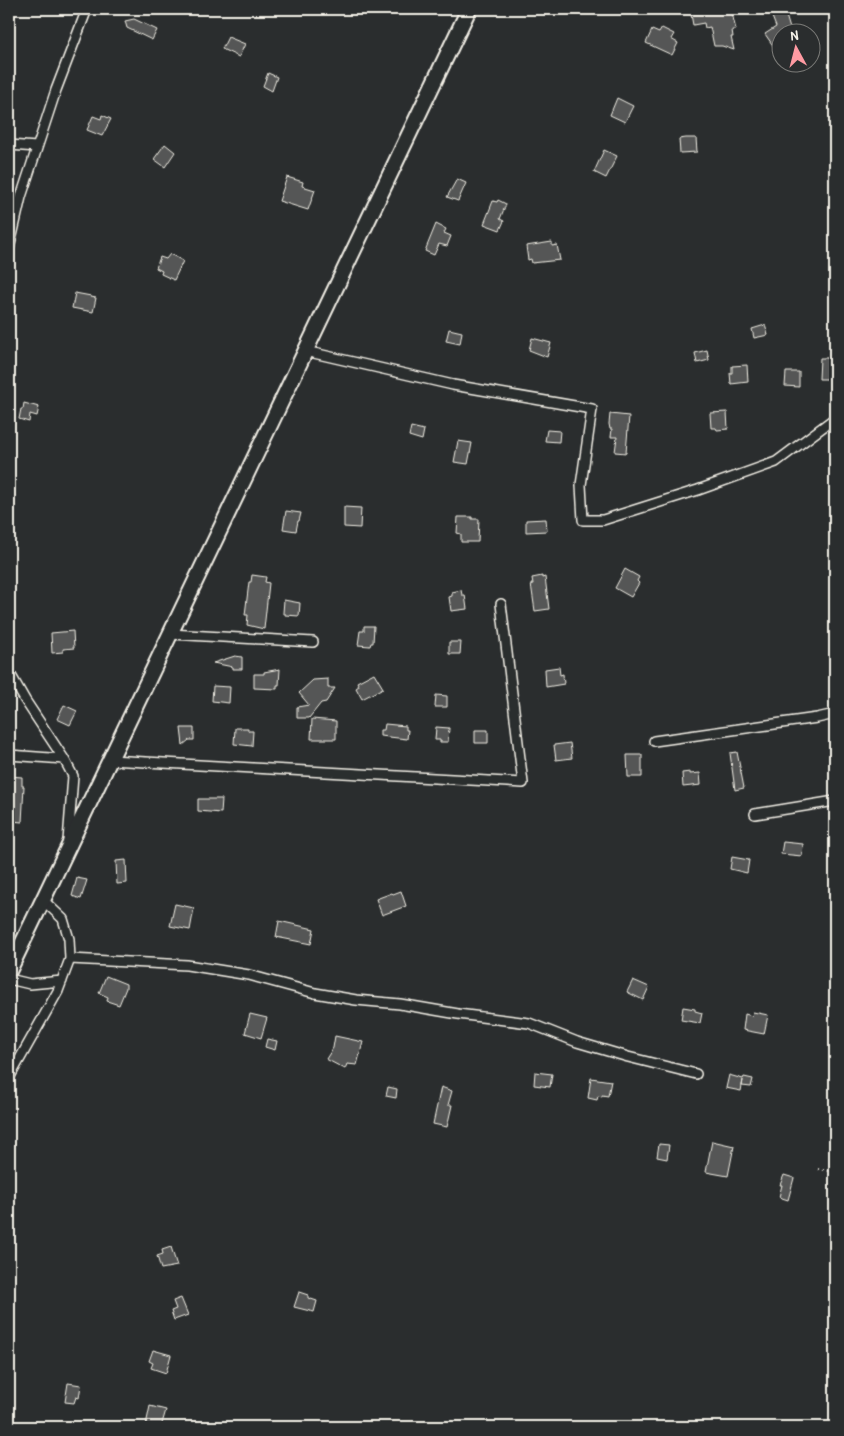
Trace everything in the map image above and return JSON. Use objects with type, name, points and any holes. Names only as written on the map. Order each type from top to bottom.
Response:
[{"type":"main road","points":[[9,971],[469,9]]},
{"type":"street","points":[[9,249],[21,197],[37,147],[56,90],[87,9]]},
{"type":"street","points":[[9,144],[37,147]]},
{"type":"street","points":[[305,351],[453,385],[592,409],[581,485],[582,520],[603,520],[698,490],[776,462],[835,418]]},
{"type":"street","points":[[110,760],[523,784],[500,604]]},
{"type":"street","points":[[170,634],[313,642]]},
{"type":"street","points":[[9,672],[73,776],[68,848]]},
{"type":"street","points":[[654,741],[835,714]]},
{"type":"street","points":[[9,755],[64,759]]},
{"type":"street","points":[[755,814],[835,801]]},
{"type":"street","points":[[9,1078],[58,991],[70,959],[69,939],[63,919],[43,900]]},
{"type":"street","points":[[70,959],[187,964],[249,975],[315,993],[529,1023],[577,1042],[619,1055],[696,1074]]},
{"type":"street","points":[[9,979],[30,984],[62,981]]},
{"type":"path","points":[[818,1169],[835,1172]]},
{"type":"building","points":[[690,9],[722,9],[722,11],[731,9],[736,30],[732,30],[733,37],[731,37],[734,50],[722,46],[714,46],[710,27],[705,28],[704,23],[693,25]]},
{"type":"building","points":[[769,9],[784,9],[788,22],[774,22]]},
{"type":"building","points":[[134,19],[157,30],[152,40],[127,28],[125,21]]},
{"type":"building","points":[[662,28],[674,34],[671,39],[678,43],[672,55],[646,43],[652,30],[659,33]]},
{"type":"building","points":[[772,30],[772,44],[765,34]]},
{"type":"building","points":[[228,37],[245,44],[239,57],[222,49]]},
{"type":"building","points":[[268,73],[277,77],[272,91],[263,86]]},
{"type":"building","points":[[617,98],[633,106],[625,122],[610,115]]},
{"type":"building","points":[[102,115],[111,119],[102,136],[87,130],[93,116],[101,119]]},
{"type":"building","points":[[696,138],[697,152],[680,153],[679,139]]},
{"type":"building","points":[[165,144],[175,152],[165,167],[154,159]]},
{"type":"building","points":[[604,150],[617,156],[606,178],[594,172]]},
{"type":"building","points":[[287,177],[303,182],[302,186],[315,190],[308,210],[279,201]]},
{"type":"building","points":[[457,179],[466,183],[458,201],[447,197]]},
{"type":"building","points":[[498,200],[506,204],[500,219],[504,221],[500,230],[484,224],[493,201],[497,202]]},
{"type":"building","points":[[436,224],[446,229],[444,233],[451,236],[447,246],[439,244],[434,255],[425,251]]},
{"type":"building","points":[[552,242],[552,246],[557,245],[560,260],[532,263],[531,259],[528,260],[526,246]]},
{"type":"building","points":[[170,254],[183,261],[174,280],[161,274],[162,271],[156,268],[160,257],[166,259]]},
{"type":"building","points":[[75,293],[96,298],[93,312],[72,308]]},
{"type":"building","points":[[765,325],[768,335],[754,338],[752,329]]},
{"type":"building","points":[[449,329],[462,332],[460,344],[446,341]]},
{"type":"building","points":[[532,338],[551,343],[547,357],[529,350]]},
{"type":"building","points":[[707,350],[709,360],[697,363],[695,353]]},
{"type":"building","points":[[820,358],[835,358],[835,375],[833,375],[833,379],[819,379]]},
{"type":"building","points":[[747,365],[748,382],[731,384],[730,373],[732,373],[732,366]]},
{"type":"building","points":[[786,372],[799,372],[799,387],[785,386]]},
{"type":"building","points":[[24,403],[39,407],[37,416],[30,414],[29,422],[19,419]]},
{"type":"building","points":[[727,412],[728,429],[717,430],[716,428],[711,428],[710,413]]},
{"type":"building","points":[[610,414],[629,416],[626,453],[615,452],[617,437],[611,437]]},
{"type":"building","points":[[411,427],[424,430],[422,440],[409,436]]},
{"type":"building","points":[[547,430],[560,431],[559,442],[545,441]]},
{"type":"building","points":[[458,441],[472,443],[468,464],[454,462]]},
{"type":"building","points":[[344,507],[361,508],[360,528],[344,527]]},
{"type":"building","points":[[286,511],[301,513],[296,531],[283,529]]},
{"type":"building","points":[[458,517],[479,519],[478,542],[461,542],[461,534],[457,533]]},
{"type":"building","points":[[546,519],[547,531],[526,532],[526,520]]},
{"type":"building","points":[[625,569],[639,577],[637,581],[639,583],[631,597],[615,588]]},
{"type":"building","points":[[252,575],[266,577],[265,582],[269,583],[264,629],[247,625],[248,615],[245,615],[249,582],[251,582]]},
{"type":"building","points":[[542,576],[542,578],[545,577],[549,609],[535,611],[531,584],[533,584],[532,578]]},
{"type":"building","points":[[461,590],[462,595],[465,595],[467,609],[451,611],[449,597],[452,596],[452,592]]},
{"type":"building","points":[[284,600],[300,603],[299,616],[285,615],[283,613]]},
{"type":"building","points":[[364,626],[374,626],[373,643],[370,646],[358,645],[360,631],[364,631]]},
{"type":"building","points":[[73,631],[74,648],[52,653],[51,633]]},
{"type":"building","points":[[449,642],[461,642],[460,654],[449,654]]},
{"type":"building","points":[[235,656],[242,657],[242,669],[233,669],[233,667],[213,663]]},
{"type":"building","points":[[559,667],[560,675],[563,674],[564,684],[546,687],[545,669]]},
{"type":"building","points":[[280,669],[277,689],[254,688],[254,674],[264,674],[264,672]]},
{"type":"building","points":[[374,673],[383,688],[362,699],[356,688],[359,686],[357,682]]},
{"type":"building","points":[[328,679],[328,688],[335,688],[326,702],[321,703],[309,718],[297,718],[297,707],[309,705],[299,693],[313,680]]},
{"type":"building","points":[[213,686],[230,687],[229,703],[212,701]]},
{"type":"building","points":[[436,695],[447,696],[447,707],[435,707]]},
{"type":"building","points":[[64,705],[77,711],[70,725],[57,719]]},
{"type":"building","points":[[312,719],[336,721],[336,739],[311,739]]},
{"type":"building","points":[[385,724],[406,726],[406,730],[408,730],[407,739],[380,736],[380,730],[384,730]]},
{"type":"building","points":[[436,727],[449,728],[448,742],[435,740]]},
{"type":"building","points":[[181,728],[194,728],[194,740],[189,740],[183,745]]},
{"type":"building","points":[[235,728],[248,728],[248,731],[253,731],[252,746],[234,744]]},
{"type":"building","points":[[475,730],[488,730],[488,743],[475,743]]},
{"type":"building","points":[[570,743],[572,758],[556,760],[554,745]]},
{"type":"building","points":[[737,752],[744,788],[735,790],[730,753]]},
{"type":"building","points":[[627,755],[642,755],[642,777],[628,777]]},
{"type":"building","points":[[690,772],[690,774],[700,773],[701,785],[683,787],[682,773]]},
{"type":"building","points":[[9,776],[22,777],[22,786],[24,786],[22,822],[11,821],[12,805],[9,805]]},
{"type":"building","points":[[198,799],[222,799],[221,813],[198,811]]},
{"type":"building","points":[[783,842],[803,844],[802,856],[781,854]]},
{"type":"building","points":[[732,857],[749,860],[747,873],[730,869]]},
{"type":"building","points":[[126,860],[127,883],[117,884],[116,861]]},
{"type":"building","points":[[77,878],[87,880],[81,899],[72,896]]},
{"type":"building","points":[[401,891],[406,906],[382,915],[376,899]]},
{"type":"building","points":[[175,904],[194,908],[190,930],[170,926]]},
{"type":"building","points":[[279,921],[314,929],[311,944],[276,937]]},
{"type":"building","points":[[106,976],[126,984],[119,1005],[107,1001],[108,997],[99,993]]},
{"type":"building","points":[[633,980],[649,987],[643,1000],[627,992]]},
{"type":"building","points":[[683,1007],[695,1009],[695,1011],[702,1013],[700,1023],[681,1020]]},
{"type":"building","points":[[753,1012],[768,1015],[764,1034],[743,1030],[745,1014],[752,1016]]},
{"type":"building","points":[[250,1014],[267,1018],[261,1038],[245,1033]]},
{"type":"building","points":[[335,1036],[363,1042],[357,1065],[347,1064],[345,1069],[326,1059],[333,1048]]},
{"type":"building","points":[[267,1039],[277,1041],[275,1050],[265,1047]]},
{"type":"building","points":[[535,1072],[552,1074],[550,1087],[534,1085]]},
{"type":"building","points":[[729,1075],[743,1079],[744,1077],[753,1079],[751,1087],[742,1086],[743,1080],[741,1091],[726,1088]]},
{"type":"building","points":[[591,1078],[611,1081],[608,1096],[598,1096],[597,1100],[588,1098]]},
{"type":"building","points":[[388,1087],[397,1089],[396,1098],[386,1096]]},
{"type":"building","points":[[441,1087],[452,1091],[448,1105],[452,1105],[447,1127],[433,1124]]},
{"type":"building","points":[[712,1141],[734,1146],[728,1176],[706,1172]]},
{"type":"building","points":[[659,1144],[669,1145],[667,1159],[657,1157]]},
{"type":"building","points":[[784,1175],[794,1178],[788,1200],[779,1197],[782,1185],[780,1185]]},
{"type":"building","points":[[171,1247],[177,1266],[161,1269],[157,1256],[163,1254],[162,1250]]},
{"type":"building","points":[[299,1292],[317,1301],[314,1312],[294,1307]]},
{"type":"building","points":[[181,1298],[188,1315],[174,1320],[171,1311],[176,1309],[173,1301]]},
{"type":"building","points":[[153,1350],[171,1355],[166,1373],[151,1368],[153,1363],[149,1361]]},
{"type":"building","points":[[68,1383],[81,1385],[79,1398],[76,1397],[74,1403],[65,1402]]},
{"type":"building","points":[[150,1406],[166,1410],[161,1427],[146,1425]]}]
